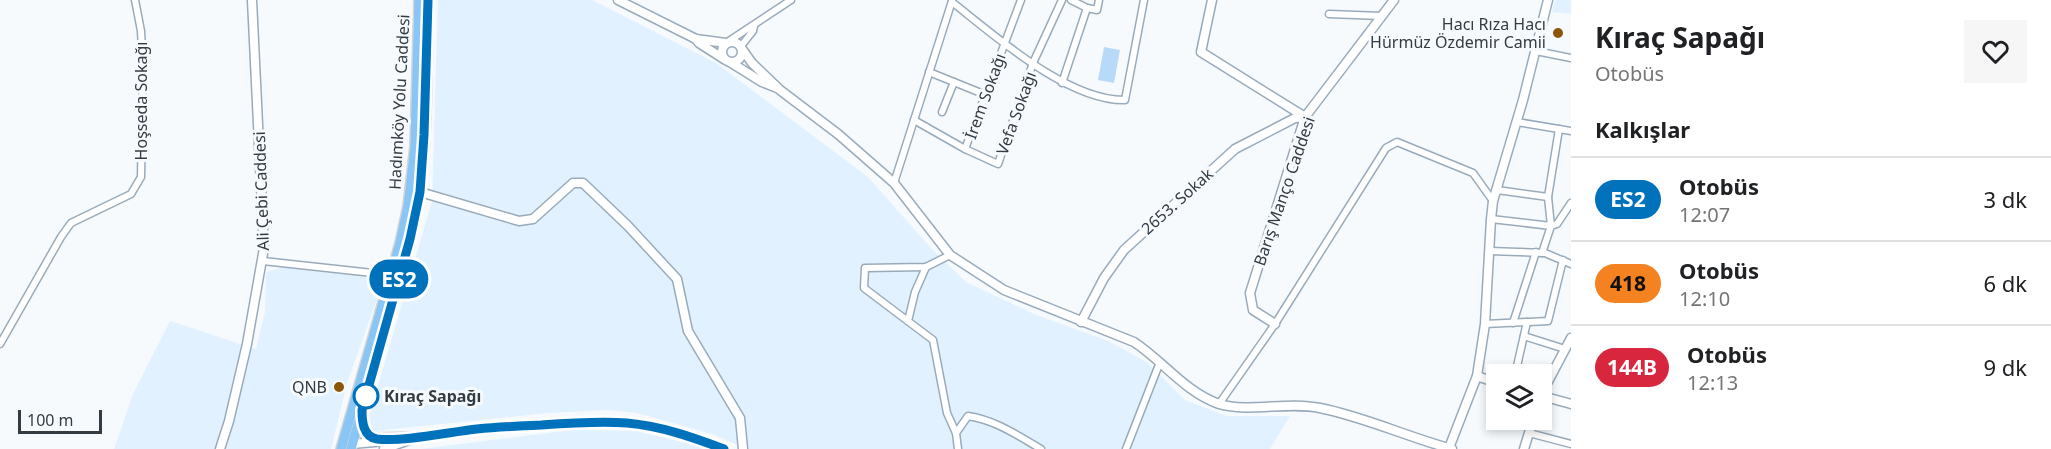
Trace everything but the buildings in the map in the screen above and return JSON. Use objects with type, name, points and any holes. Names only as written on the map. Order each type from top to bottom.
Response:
[{"type":"main road","name":"Hadımköy Yolu Caddesi","points":[[347,446],[356,396],[405,224],[413,175],[419,0]]},
{"type":"main road","name":"Hadımköy Yolu Caddesi","points":[[347,446],[362,410],[410,239],[420,192],[428,0]]},
{"type":"main road","points":[[362,410],[364,427],[373,438],[416,437]]},
{"type":"street","name":"Hoşseda Sokağı","points":[[0,344],[71,223],[131,194],[141,177],[143,68],[141,31],[135,0]]},
{"type":"street","name":"Ali Çebi Caddesi","points":[[220,449],[247,344],[262,261],[263,200],[252,0]]},
{"type":"street","points":[[618,0],[696,39],[736,42],[752,63],[780,90],[838,134],[894,183],[950,255],[1004,290],[1134,342],[1151,353],[1190,390],[1220,404],[1259,407],[1297,405],[1319,408],[1448,448],[1477,376],[1485,324],[1493,201],[1517,122],[1548,0]]},
{"type":"street","points":[[727,60],[721,52],[727,42],[791,0]]},
{"type":"street","name":"İrem Sokağı","points":[[965,149],[1021,0]]},
{"type":"street","name":"Vefa Sokağı","points":[[965,149],[998,164],[1034,63],[1062,0]]},
{"type":"street","points":[[1071,0],[1096,10],[1099,0]]},
{"type":"street","points":[[894,183],[952,1],[1004,43],[1062,83],[1113,100],[1125,100],[1144,0]]},
{"type":"street","points":[[1212,0],[1201,52],[1305,117]]},
{"type":"street","name":"Barış Manço Caddesi","points":[[1275,324],[1253,310],[1250,293],[1305,117],[1394,0]]},
{"type":"street","points":[[1062,83],[1087,8]]},
{"type":"street","points":[[1329,14],[1381,16]]},
{"type":"street","points":[[727,60],[740,58],[741,47],[754,26]]},
{"type":"street","points":[[696,39],[699,44],[762,82],[780,90]]},
{"type":"street","points":[[1536,51],[1571,57]]},
{"type":"street","points":[[929,72],[986,95]]},
{"type":"street","points":[[942,112],[954,82]]},
{"type":"street","name":"2653. Sokak","points":[[1081,322],[1104,278],[1124,250],[1235,149],[1295,118],[1305,117]]},
{"type":"street","points":[[914,120],[965,149]]},
{"type":"street","points":[[1517,122],[1571,131]]},
{"type":"street","points":[[1513,323],[1551,226],[1548,197],[1559,129]]},
{"type":"street","points":[[1220,404],[1275,324],[1386,148],[1397,142],[1473,173],[1493,201]]},
{"type":"street","points":[[420,192],[519,221],[533,219],[573,183],[582,183],[628,226],[677,279],[687,331],[740,418],[743,449]]},
{"type":"street","points":[[1497,190],[1548,197]]},
{"type":"street","points":[[1491,219],[1551,226],[1557,224],[1571,203]]},
{"type":"street","points":[[1489,251],[1539,252],[1571,264]]},
{"type":"street","points":[[950,255],[926,267],[865,268],[864,288],[933,340],[947,413],[956,433],[958,448],[966,449]]},
{"type":"street","points":[[1485,324],[1548,321],[1563,260]]},
{"type":"street","points":[[262,261],[391,275]]},
{"type":"street","points":[[908,321],[915,292],[926,267]]},
{"type":"street","points":[[1518,364],[1527,322]]},
{"type":"street","points":[[1524,336],[1565,349]]},
{"type":"street","points":[[1552,375],[1571,338]]},
{"type":"street","points":[[1126,449],[1160,362]]},
{"type":"street","points":[[1477,376],[1486,379]]},
{"type":"street","points":[[1552,398],[1570,403]]},
{"type":"street","points":[[956,433],[968,416],[979,418],[997,424],[1041,449]]},
{"type":"street","points":[[347,446],[484,428],[596,422],[627,423],[657,428],[696,438],[723,449]]},
{"type":"street","points":[[1524,449],[1530,430]]},
{"type":"street","points":[[1529,433],[1571,444]]},
{"type":"street","points":[[384,449],[416,437]]},
{"type":"shaded area","points":[[438,0],[592,0],[716,63],[868,177],[930,247],[966,282],[1036,315],[1109,341],[1148,363],[1185,400],[1227,416],[1290,416],[1270,449],[746,449],[715,435],[663,420],[636,413],[609,410],[548,413],[374,431],[368,420],[432,201]]},
{"type":"shaded area","points":[[1555,0],[1571,0],[1571,14],[1552,12]]},
{"type":"shaded area","points":[[1104,47],[1120,50],[1114,83],[1098,80]]},
{"type":"shaded area","points":[[292,265],[384,280],[347,383],[331,449],[114,449],[133,394],[170,321],[256,349],[265,312],[266,272]]},
{"type":"shaded area","points":[[572,430],[636,431],[704,449],[421,449]]},
{"type":"bus line","name":"ES2","points":[[428,0],[420,192],[415,221],[362,410],[362,422],[368,434],[378,439],[416,437],[484,428],[596,422],[627,423],[696,438],[724,449]]},
{"type":"place","name":"Hacı Rıza Hacı Hürmüz Özdemir Camii","points":[[1558,33]]},
{"type":"place","name":"QNB","points":[[339,387]]},
{"type":"place","name":"Kıraç Sapağı","points":[[366,396]]}]
